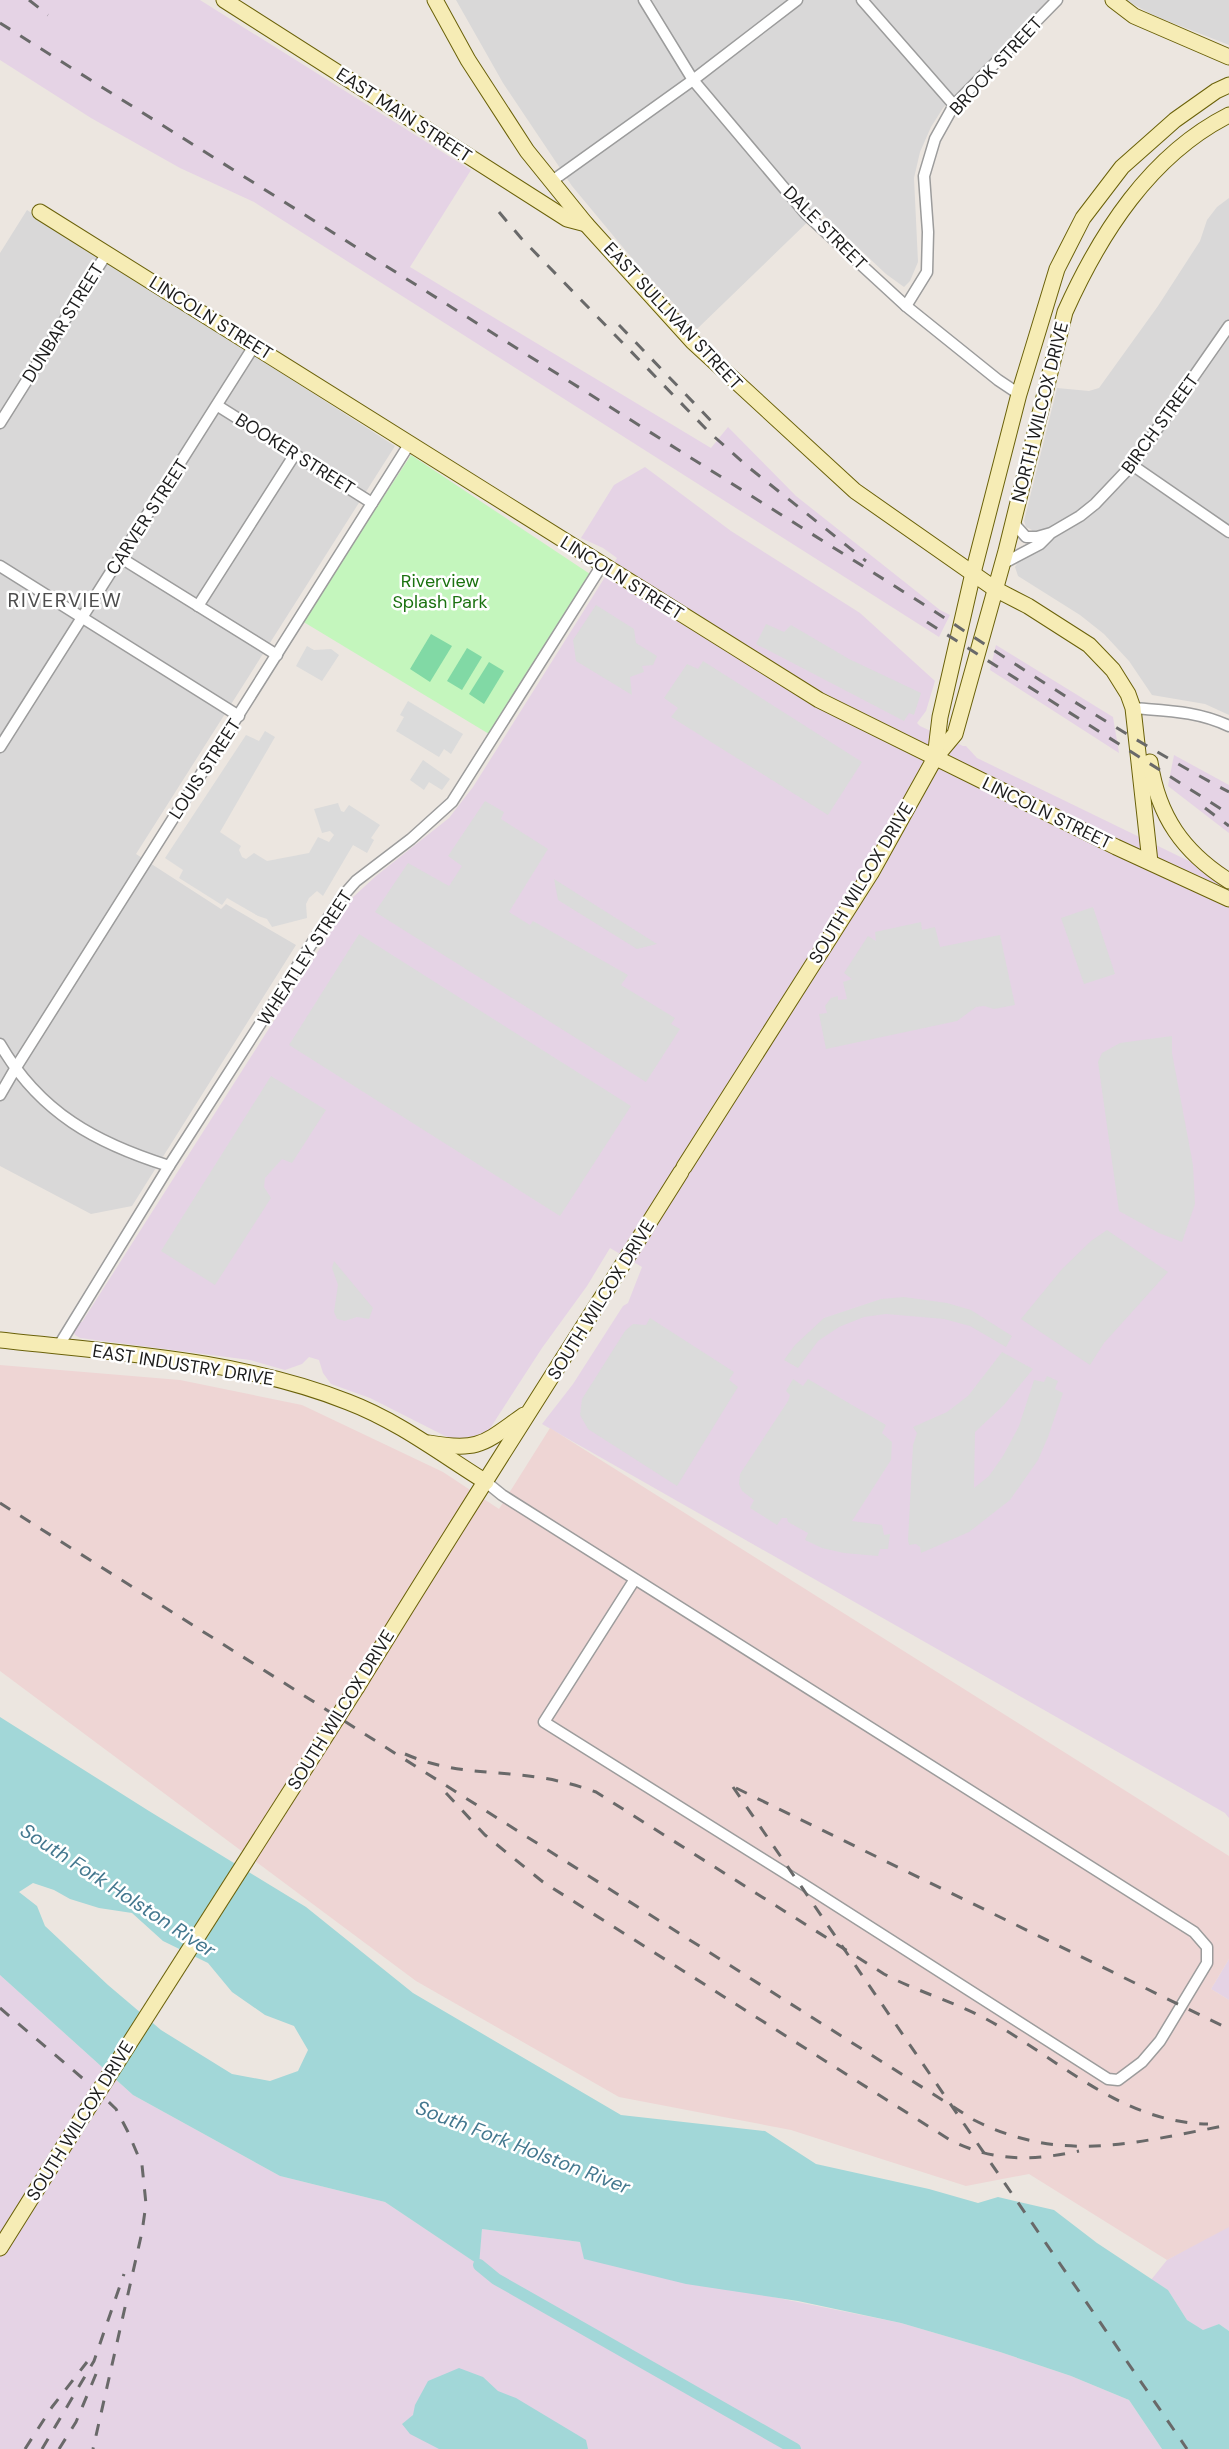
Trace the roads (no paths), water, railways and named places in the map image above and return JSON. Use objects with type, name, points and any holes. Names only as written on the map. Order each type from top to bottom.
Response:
[{"type":"main road","name":"EAST MAIN STREET","points":[[224,0],[567,219],[586,224]]},
{"type":"main road","name":"EAST SULLIVAN STREET","points":[[435,0],[497,108],[527,151],[586,224],[693,342],[855,491],[995,589],[1028,606],[1089,645],[1113,670],[1128,694],[1145,731],[1155,789],[1170,825],[1192,852],[1214,872],[1229,881]]},
{"type":"main road","points":[[1113,0],[1134,16],[1229,57]]},
{"type":"main road","name":"NORTH WILCOX DRIVE","points":[[973,573],[1019,394],[1057,269],[1079,226],[1122,167],[1175,120],[1216,91],[1229,86]]},
{"type":"main road","name":"NORTH WILCOX DRIVE","points":[[935,758],[955,734],[1002,564],[1065,312],[1080,279],[1121,210],[1176,151],[1226,116]]},
{"type":"main road","name":"LINCOLN STREET","points":[[40,212],[819,700],[1229,899]]},
{"type":"main road","points":[[1079,226],[1102,242]]},
{"type":"main road","points":[[1019,394],[1040,408]]},
{"type":"main road","name":"SOUTH WILCOX DRIVE","points":[[0,2248],[871,873],[935,758],[940,717],[973,573]]},
{"type":"main road","points":[[1133,708],[1150,862]]},
{"type":"main road","name":"EAST INDUSTRY DRIVE","points":[[0,1340],[219,1367],[290,1383],[350,1403],[393,1424],[486,1482]]},
{"type":"main road","points":[[421,1441],[454,1447],[471,1447],[488,1440],[532,1409]]},
{"type":"street","name":"DALE STREET","points":[[644,0],[693,80],[806,214],[906,306],[998,380],[1019,394]]},
{"type":"street","points":[[552,181],[693,80],[797,0]]},
{"type":"street","points":[[862,0],[954,105]]},
{"type":"street","name":"BROOK STREET","points":[[906,306],[927,272],[928,232],[924,176],[935,139],[954,105],[1058,0]]},
{"type":"street","name":"DUNBAR STREET","points":[[0,423],[107,253]]},
{"type":"street","name":"BIRCH STREET","points":[[1002,564],[1040,544],[1052,533],[1095,504],[1132,465],[1225,342],[1229,326]]},
{"type":"street","name":"CARVER STREET","points":[[0,747],[254,346]]},
{"type":"street","name":"BOOKER STREET","points":[[218,406],[372,502]]},
{"type":"street","name":"LOUIS STREET","points":[[0,1095],[410,443]]},
{"type":"street","points":[[198,606],[295,454]]},
{"type":"street","points":[[1132,465],[1229,532]]},
{"type":"street","name":"BIRCH STREET","points":[[1013,520],[1026,537],[1052,533]]},
{"type":"street","points":[[121,558],[277,655]]},
{"type":"street","points":[[0,566],[239,716]]},
{"type":"street","name":"WHEATLEY STREET","points":[[58,1347],[169,1166],[341,898],[356,881],[411,839],[452,802],[602,566]]},
{"type":"street","points":[[1133,708],[1208,716],[1229,726]]},
{"type":"street","points":[[0,1044],[15,1069],[44,1100],[82,1130],[128,1153],[169,1166]]},
{"type":"street","points":[[486,1482],[502,1495],[635,1580],[1194,1932],[1207,1947],[1207,1963],[1160,2041],[1142,2062],[1118,2080],[1108,2079],[544,1722],[635,1580]]},
{"type":"water","name":"South Fork Holston River","points":[[0,1717],[306,1907],[413,1993],[621,2115],[765,2131],[816,2164],[929,2189],[978,2203],[998,2197],[1054,2210],[1097,2243],[1168,2290],[1187,2320],[1203,2330],[1219,2324],[1229,2331],[1229,2449],[1162,2449],[1129,2400],[1071,2376],[1000,2352],[901,2323],[798,2301],[686,2284],[584,2259],[580,2242],[482,2229],[479,2265],[385,2202],[280,2176],[133,2095],[0,1975]],"holes":[[[33,1883],[54,1890],[70,1899],[99,1908],[132,1913],[163,1941],[208,1963],[232,1992],[265,2015],[294,2026],[308,2050],[298,2071],[270,2081],[232,2074],[161,2030],[108,1985],[45,1926],[37,1906],[19,1892]]]},
{"type":"water","points":[[459,2368],[483,2377],[498,2391],[516,2398],[586,2440],[588,2449],[439,2449],[410,2434],[402,2424],[413,2415],[415,2405],[428,2381]]},
{"type":"waterway","points":[[479,2265],[496,2279],[795,2449]]},
{"type":"railway","points":[[29,0],[48,15]]},
{"type":"railway","points":[[0,23],[931,609],[1078,704],[1229,792]]},
{"type":"railway","points":[[499,212],[521,238],[710,433],[747,466],[866,561]]},
{"type":"railway","points":[[619,325],[717,427]]},
{"type":"railway","points":[[927,622],[1229,814]]},
{"type":"railway","points":[[1205,808],[1229,826]]},
{"type":"railway","points":[[0,1503],[974,2120],[1007,2134],[1038,2142],[1069,2146],[1131,2143],[1229,2125]]},
{"type":"railway","points":[[405,1754],[457,1769],[543,1778],[596,1792],[884,1974],[988,2020],[1119,2101],[1147,2113],[1177,2121],[1208,2124]]},
{"type":"railway","points":[[733,1787],[1187,2449]]},
{"type":"railway","points":[[736,1788],[1229,2029]]},
{"type":"railway","points":[[446,1793],[485,1835],[543,1882],[950,2140],[982,2152],[1013,2158],[1045,2157],[1079,2151]]},
{"type":"railway","points":[[0,2008],[116,2109],[142,2165],[146,2204],[142,2232],[93,2449]]},
{"type":"railway","points":[[42,2449],[94,2361],[124,2274]]},
{"type":"railway","points":[[25,2449],[52,2407],[87,2362]]},
{"type":"railway","points":[[59,2449],[76,2422],[96,2374]]},
{"type":"district","name":"RIVERVIEW","points":[[65,600]]},
{"type":"park label","name":"Riverview Splash Park","points":[[440,591]]}]
